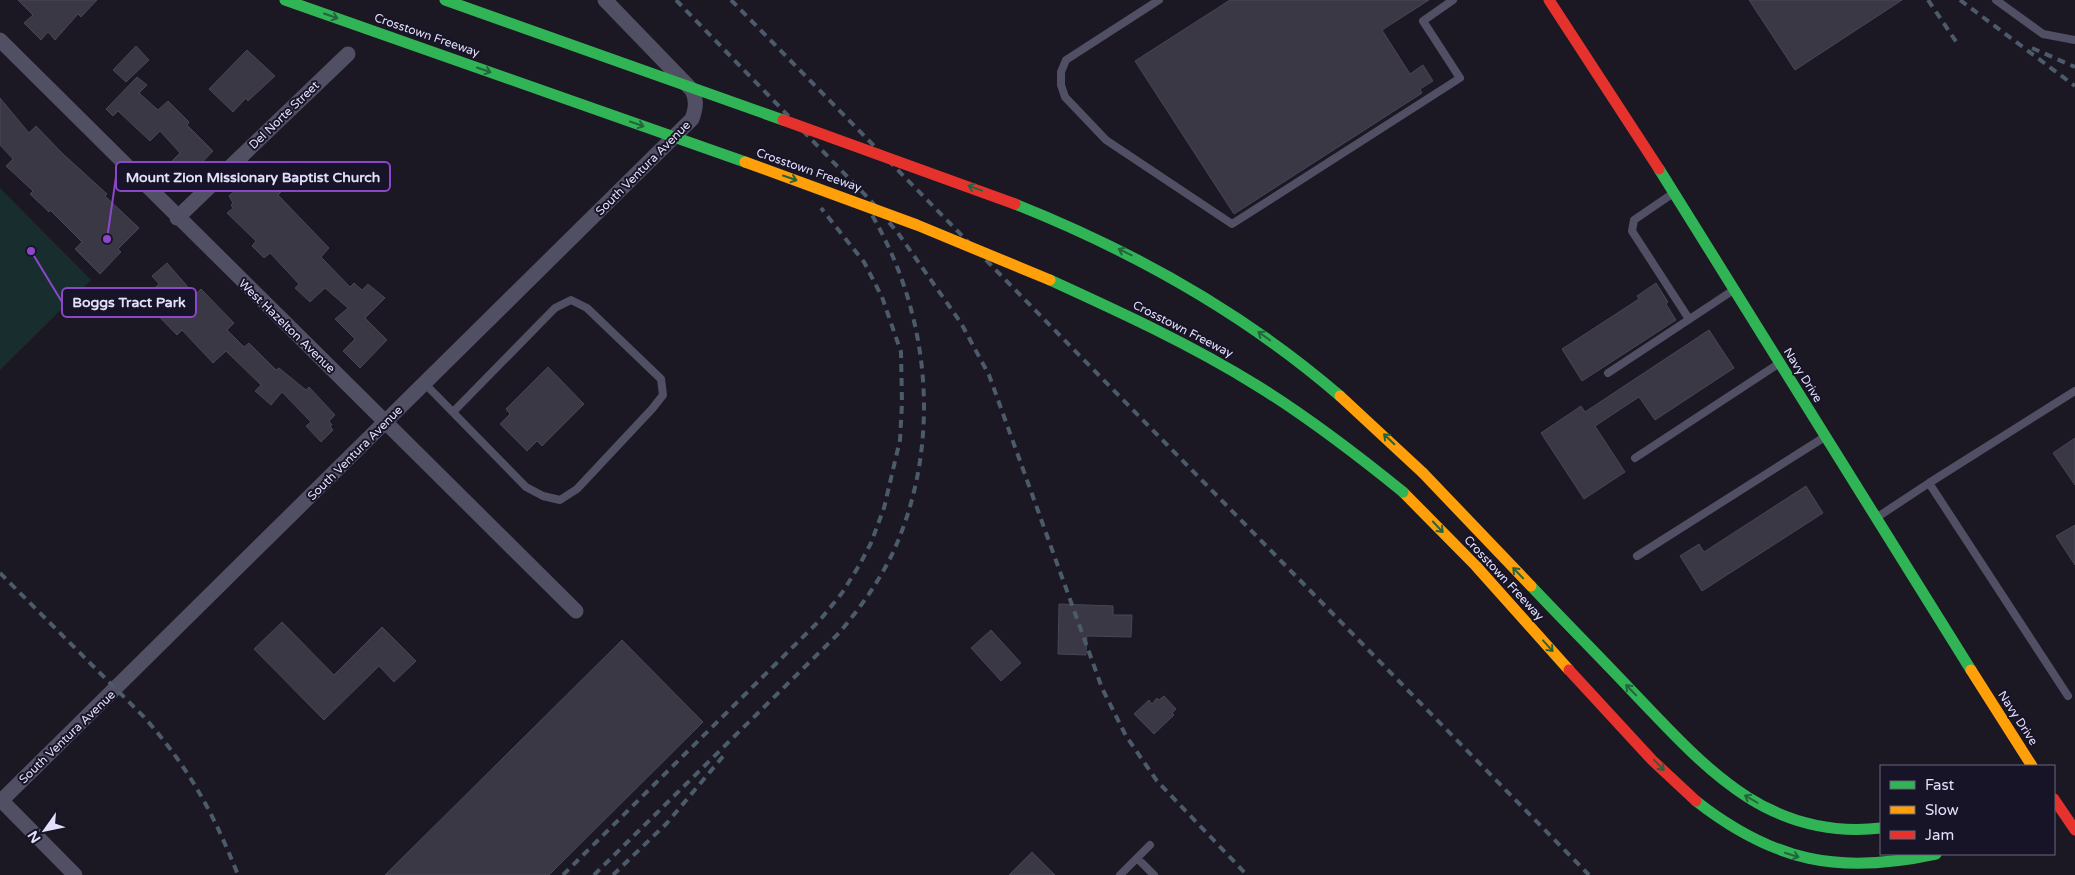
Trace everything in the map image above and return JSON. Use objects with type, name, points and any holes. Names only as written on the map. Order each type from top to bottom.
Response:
[{"type":"main road","name":"Crosstown Freeway","points":[[285,0],[858,202],[1037,274],[1108,306],[1235,372],[1322,428],[1404,492],[1477,568],[1623,728],[1678,784],[1708,811],[1738,831],[1769,847],[1805,859],[1848,866],[1892,864],[1932,855]]},
{"type":"main road","name":"Crosstown Freeway","points":[[445,0],[991,194],[1088,233],[1180,282],[1267,338],[1348,402],[1423,473],[1647,707],[1724,780],[1745,796],[1792,820],[1848,830],[1880,828]]},
{"type":"main road","name":"Navy Drive","points":[[1549,0],[1674,193],[2031,765]]},
{"type":"main road","points":[[2055,800],[2075,830]]},
{"type":"street","name":"South Ventura Avenue","points":[[0,800],[688,124],[696,108],[695,96],[678,75],[605,0]]},
{"type":"street","name":"West Hazelton Avenue","points":[[0,40],[177,218],[576,611]]},
{"type":"street","name":"Del Norte Street","points":[[177,218],[348,54]]},
{"type":"street","points":[[0,800],[75,875]]},
{"type":"lane","points":[[1159,0],[1066,60],[1061,72],[1061,85],[1065,97],[1106,140],[1232,224],[1460,78],[1423,22],[1453,0]]},
{"type":"lane","points":[[1996,0],[2043,34],[2075,40]]},
{"type":"lane","points":[[1674,193],[1634,220],[1632,231],[1689,319]]},
{"type":"lane","points":[[1608,373],[1734,290]]},
{"type":"lane","points":[[425,384],[526,487],[543,496],[560,500],[577,489],[663,395],[661,379],[587,308],[571,300],[555,308],[453,412]]},
{"type":"lane","points":[[1635,458],[1780,363]]},
{"type":"lane","points":[[1876,518],[2075,391]]},
{"type":"lane","points":[[1637,556],[1825,436]]},
{"type":"lane","points":[[1929,483],[2068,696]]},
{"type":"lane","points":[[1120,875],[1150,845]]},
{"type":"lane","points":[[1137,858],[1154,875]]},
{"type":"green space","points":[[0,188],[91,280],[0,370]]},
{"type":"building","points":[[18,0],[97,0],[81,17],[78,14],[55,40],[48,32],[41,40],[24,23],[33,15]]},
{"type":"building","points":[[1230,0],[1429,0],[1382,30],[1410,74],[1423,65],[1433,81],[1420,89],[1422,93],[1234,214],[1135,61]]},
{"type":"building","points":[[1749,0],[1902,0],[1795,70]]},
{"type":"building","points":[[136,46],[149,60],[126,82],[113,70]]},
{"type":"building","points":[[247,50],[275,76],[248,101],[246,98],[233,112],[209,89]]},
{"type":"building","points":[[137,77],[147,85],[139,93],[158,110],[168,101],[189,122],[187,125],[213,151],[193,172],[189,168],[184,174],[170,163],[180,153],[160,131],[150,141],[118,111],[113,116],[106,109]]},
{"type":"building","points":[[0,98],[29,133],[36,126],[62,153],[107,194],[105,196],[139,228],[118,249],[121,252],[100,274],[75,249],[82,242],[50,210],[49,212],[30,194],[33,191],[6,166],[13,159],[0,145]]},
{"type":"building","points":[[258,168],[281,192],[278,195],[329,248],[321,257],[350,287],[354,283],[362,290],[368,284],[385,298],[365,318],[387,340],[360,368],[343,351],[355,339],[335,319],[348,308],[325,288],[310,302],[295,288],[299,284],[270,253],[264,258],[252,246],[256,241],[227,213],[233,208],[231,205],[233,203],[229,196]]},
{"type":"building","points":[[167,263],[195,295],[201,289],[234,323],[227,330],[244,347],[249,343],[276,370],[279,368],[306,390],[309,387],[335,415],[329,421],[333,430],[321,442],[306,426],[311,422],[282,392],[271,405],[255,391],[261,385],[226,351],[213,363],[182,330],[177,335],[144,301],[149,298],[147,295],[159,284],[152,276]]},
{"type":"building","points":[[1656,283],[1668,302],[1666,304],[1676,320],[1582,381],[1562,349],[1639,299],[1637,296]]},
{"type":"building","points":[[1709,330],[1734,368],[1655,420],[1639,397],[1595,426],[1625,472],[1584,499],[1541,433],[1581,406],[1585,412]]},
{"type":"building","points":[[548,367],[584,404],[542,446],[537,441],[527,451],[500,424],[510,414],[506,409]]},
{"type":"building","points":[[2075,438],[2075,485],[2053,453]]},
{"type":"building","points":[[1806,486],[1823,513],[1702,591],[1680,556],[1699,544],[1704,552]]},
{"type":"building","points":[[2075,525],[2075,565],[2056,536]]},
{"type":"building","points":[[1059,604],[1113,606],[1113,615],[1132,615],[1131,637],[1087,636],[1086,655],[1058,654]]},
{"type":"building","points":[[282,622],[334,675],[382,627],[416,661],[394,682],[379,666],[324,720],[254,649]]},
{"type":"building","points":[[991,630],[1021,663],[1001,681],[971,648]]},
{"type":"building","points":[[622,640],[703,722],[549,875],[385,875]]},
{"type":"building","points":[[1164,696],[1176,709],[1172,713],[1174,715],[1154,734],[1134,714],[1149,700],[1152,704],[1157,698],[1159,700]]},
{"type":"building","points":[[1032,852],[1055,875],[1009,875]]},
{"type":"railway","points":[[676,0],[871,201],[898,233],[961,323],[989,375],[1102,688],[1126,736],[1157,781],[1247,875]]},
{"type":"railway","points":[[731,0],[1589,875]]},
{"type":"railway","points":[[1928,0],[1957,43]]},
{"type":"railway","points":[[1960,0],[2075,86]]},
{"type":"railway","points":[[2032,48],[2075,67]]},
{"type":"railway","points":[[594,875],[839,633],[870,592],[895,548],[910,505],[920,461],[924,416],[922,371],[915,327],[903,283],[886,242],[864,202]]},
{"type":"railway","points":[[563,875],[820,620],[842,593],[871,543],[884,508],[900,440],[902,403],[901,352],[882,297],[864,262],[821,208]]},
{"type":"railway","points":[[0,573],[144,717],[160,736],[187,773],[209,811],[238,875]]},
{"type":"railway","points":[[613,875],[667,823],[725,754]]},
{"type":"traffic: fast","points":[[285,0],[745,162]]},
{"type":"traffic: fast","points":[[445,0],[783,120]]},
{"type":"traffic: fast","points":[[1659,169],[1971,670]]},
{"type":"traffic: fast","points":[[1015,204],[1102,242],[1186,286],[1265,338],[1340,396]]},
{"type":"traffic: fast","points":[[1050,280],[1129,316],[1180,342],[1256,385],[1331,436],[1403,492]]},
{"type":"traffic: fast","points":[[1531,586],[1684,745],[1711,770],[1740,792],[1770,810],[1804,822],[1840,829],[1880,828]]},
{"type":"traffic: fast","points":[[1696,801],[1725,822],[1753,838],[1781,850],[1809,858],[1838,863],[1869,863],[1930,855]]},
{"type":"traffic: slow","points":[[745,162],[917,225],[1050,280]]},
{"type":"traffic: slow","points":[[1340,396],[1423,473]]},
{"type":"traffic: slow","points":[[1423,473],[1531,586]]},
{"type":"traffic: slow","points":[[1403,492],[1476,566],[1569,670]]},
{"type":"traffic: slow","points":[[1971,670],[2031,765]]},
{"type":"traffic: jam","points":[[1549,0],[1659,169]]},
{"type":"traffic: jam","points":[[783,120],[1015,204]]},
{"type":"traffic: jam","points":[[1569,670],[1652,760],[1696,801]]},
{"type":"traffic: jam","points":[[2055,800],[2075,830]]},
{"type":"place","name":"Mount Zion Missionary Baptist Church","points":[[107,239]]},
{"type":"place","name":"Boggs Tract Park","points":[[31,251]]}]
